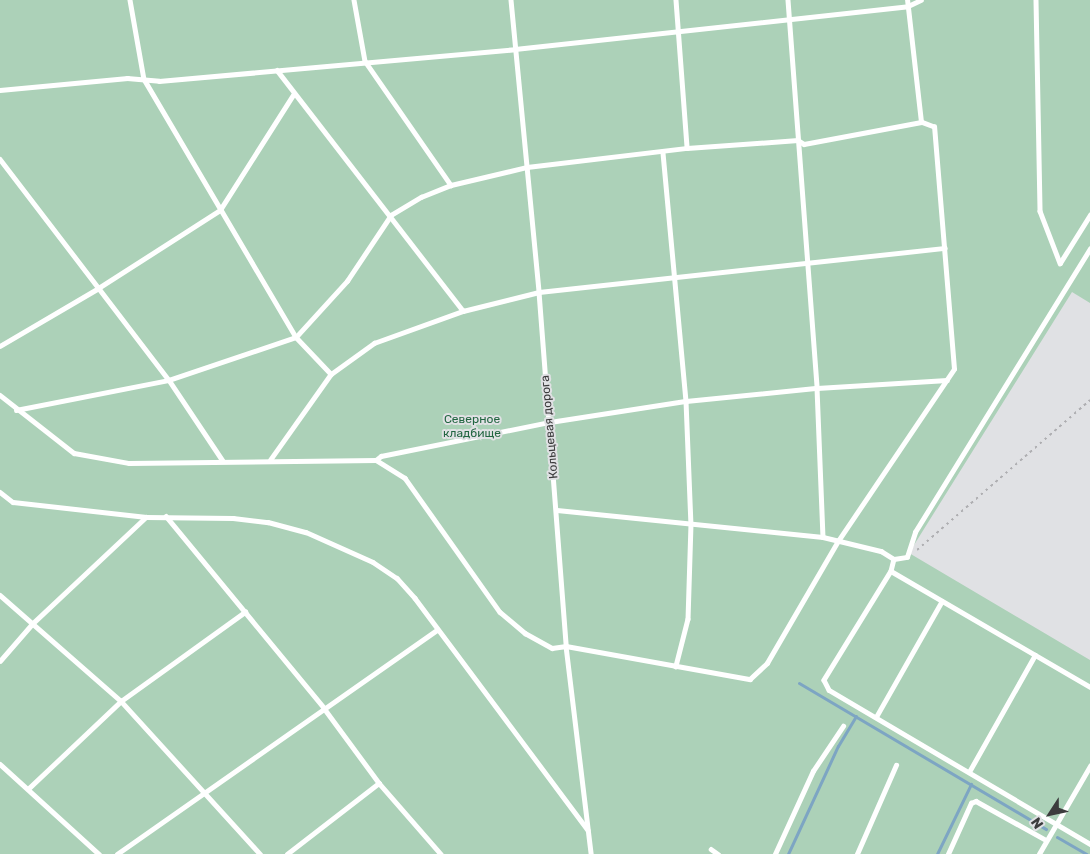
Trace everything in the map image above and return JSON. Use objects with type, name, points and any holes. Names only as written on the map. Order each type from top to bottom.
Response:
[{"type":"lane","points":[[130,0],[144,79],[296,337],[331,374]]},
{"type":"lane","points":[[354,0],[365,61],[451,185]]},
{"type":"lane","name":"Кольцевая дорога","points":[[511,0],[539,292],[566,646],[589,831],[590,854]]},
{"type":"lane","points":[[676,0],[687,148]]},
{"type":"lane","points":[[788,0],[817,388],[823,537]]},
{"type":"lane","points":[[907,0],[921,122]]},
{"type":"lane","points":[[0,90],[127,78],[159,81],[515,49],[908,6],[921,0]]},
{"type":"lane","points":[[1036,0],[1040,211],[1060,263],[1090,215]]},
{"type":"lane","points":[[277,70],[293,94],[391,215],[463,311]]},
{"type":"lane","points":[[0,346],[97,289],[220,210],[293,94]]},
{"type":"lane","points":[[0,395],[16,410],[74,453],[129,463],[376,460],[405,478],[420,496],[500,612],[525,633],[552,648],[566,646],[750,679],[767,663],[838,541],[954,369],[934,127],[921,122],[804,144],[798,140],[687,148],[663,153],[527,167],[451,185],[391,215],[347,281],[296,337],[169,380],[16,410]]},
{"type":"lane","points":[[663,153],[686,401],[691,524],[688,619],[676,666]]},
{"type":"lane","points":[[0,161],[169,380],[223,461]]},
{"type":"lane","points":[[270,460],[331,374],[374,342],[463,311],[539,292],[945,248]]},
{"type":"lane","points":[[557,510],[823,537],[881,551],[894,559],[907,557],[915,532],[1090,249]]},
{"type":"lane","points":[[376,460],[381,456],[550,422],[686,401],[817,388],[947,380]]},
{"type":"lane","points":[[0,492],[14,502],[146,517],[166,516],[268,522],[341,545],[397,578],[589,831]]},
{"type":"lane","points":[[166,516],[324,708],[379,783],[441,854]]},
{"type":"lane","points":[[0,661],[32,624],[146,517]]},
{"type":"lane","points":[[894,559],[890,571],[824,680],[829,690],[1090,844]]},
{"type":"lane","points":[[890,571],[1090,687]]},
{"type":"lane","points":[[0,595],[120,701],[260,854]]},
{"type":"lane","points":[[876,717],[942,601]]},
{"type":"lane","points":[[28,790],[120,701],[245,612]]},
{"type":"lane","points":[[117,854],[437,630]]},
{"type":"lane","points":[[969,772],[1035,655]]},
{"type":"lane","points":[[775,854],[787,835],[813,771],[843,726]]},
{"type":"lane","points":[[0,764],[98,854]]},
{"type":"lane","points":[[857,854],[896,765]]},
{"type":"lane","points":[[1039,854],[1090,766]]},
{"type":"lane","points":[[287,854],[379,783]]},
{"type":"lane","points":[[948,854],[971,803],[976,801],[1046,840]]},
{"type":"lane","points":[[711,849],[718,854]]},
{"type":"path","points":[[907,557],[1090,400]]},
{"type":"green space","name":"Северное кладбище","points":[[0,0],[1090,0],[1090,303],[1072,292],[909,553],[1090,660],[1090,854],[0,854]]},
{"type":"waterway","points":[[799,683],[1046,829]]},
{"type":"waterway","points":[[788,854],[838,746],[856,716]]},
{"type":"waterway","points":[[937,854],[971,784]]},
{"type":"waterway","points":[[1057,837],[1087,854]]}]
